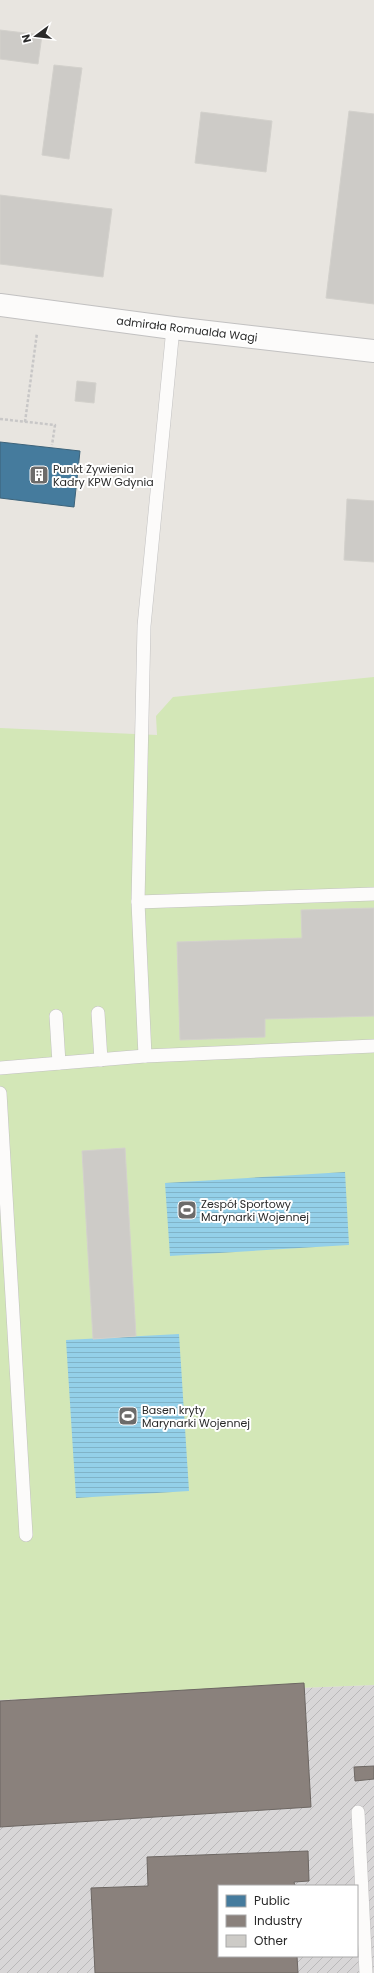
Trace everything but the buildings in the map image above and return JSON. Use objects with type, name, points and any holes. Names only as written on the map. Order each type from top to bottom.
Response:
[{"type":"street","name":"admirała Romualda Wagi","points":[[0,305],[173,328],[374,351]]},
{"type":"lane","points":[[145,1056],[138,902],[144,626],[173,328]]},
{"type":"lane","points":[[138,902],[374,894]]},
{"type":"lane","points":[[98,1013],[101,1060]]},
{"type":"lane","points":[[56,1016],[59,1063]]},
{"type":"lane","points":[[0,1068],[145,1056],[374,1046]]},
{"type":"lane","points":[[0,1093],[26,1535]]},
{"type":"lane","points":[[358,1812],[366,1973]]},
{"type":"path","points":[[25,422],[40,310]]},
{"type":"path","points":[[0,419],[55,425],[52,445]]},
{"type":"shaded area","points":[[374,1685],[374,1973],[0,1973],[0,1700]]},
{"type":"green space","name":"Zespół Sportowy Marynarki Wojennej","points":[[374,677],[374,1685],[0,1700],[0,728],[157,735],[156,716],[173,697]]},
{"type":"water","points":[[345,1172],[349,1245],[170,1256],[165,1183]]},
{"type":"water","name":"Basen kryty Marynarki Wojennej","points":[[179,1334],[189,1491],[76,1498],[66,1340]]},
{"type":"place","name":"Punkt Żywienia Kadry KPW Gdynia","points":[[39,475]]},
{"type":"place","name":"Zespół Sportowy Marynarki Wojennej","points":[[187,1210]]},
{"type":"place","name":"Basen kryty Marynarki Wojennej","points":[[128,1416]]}]
